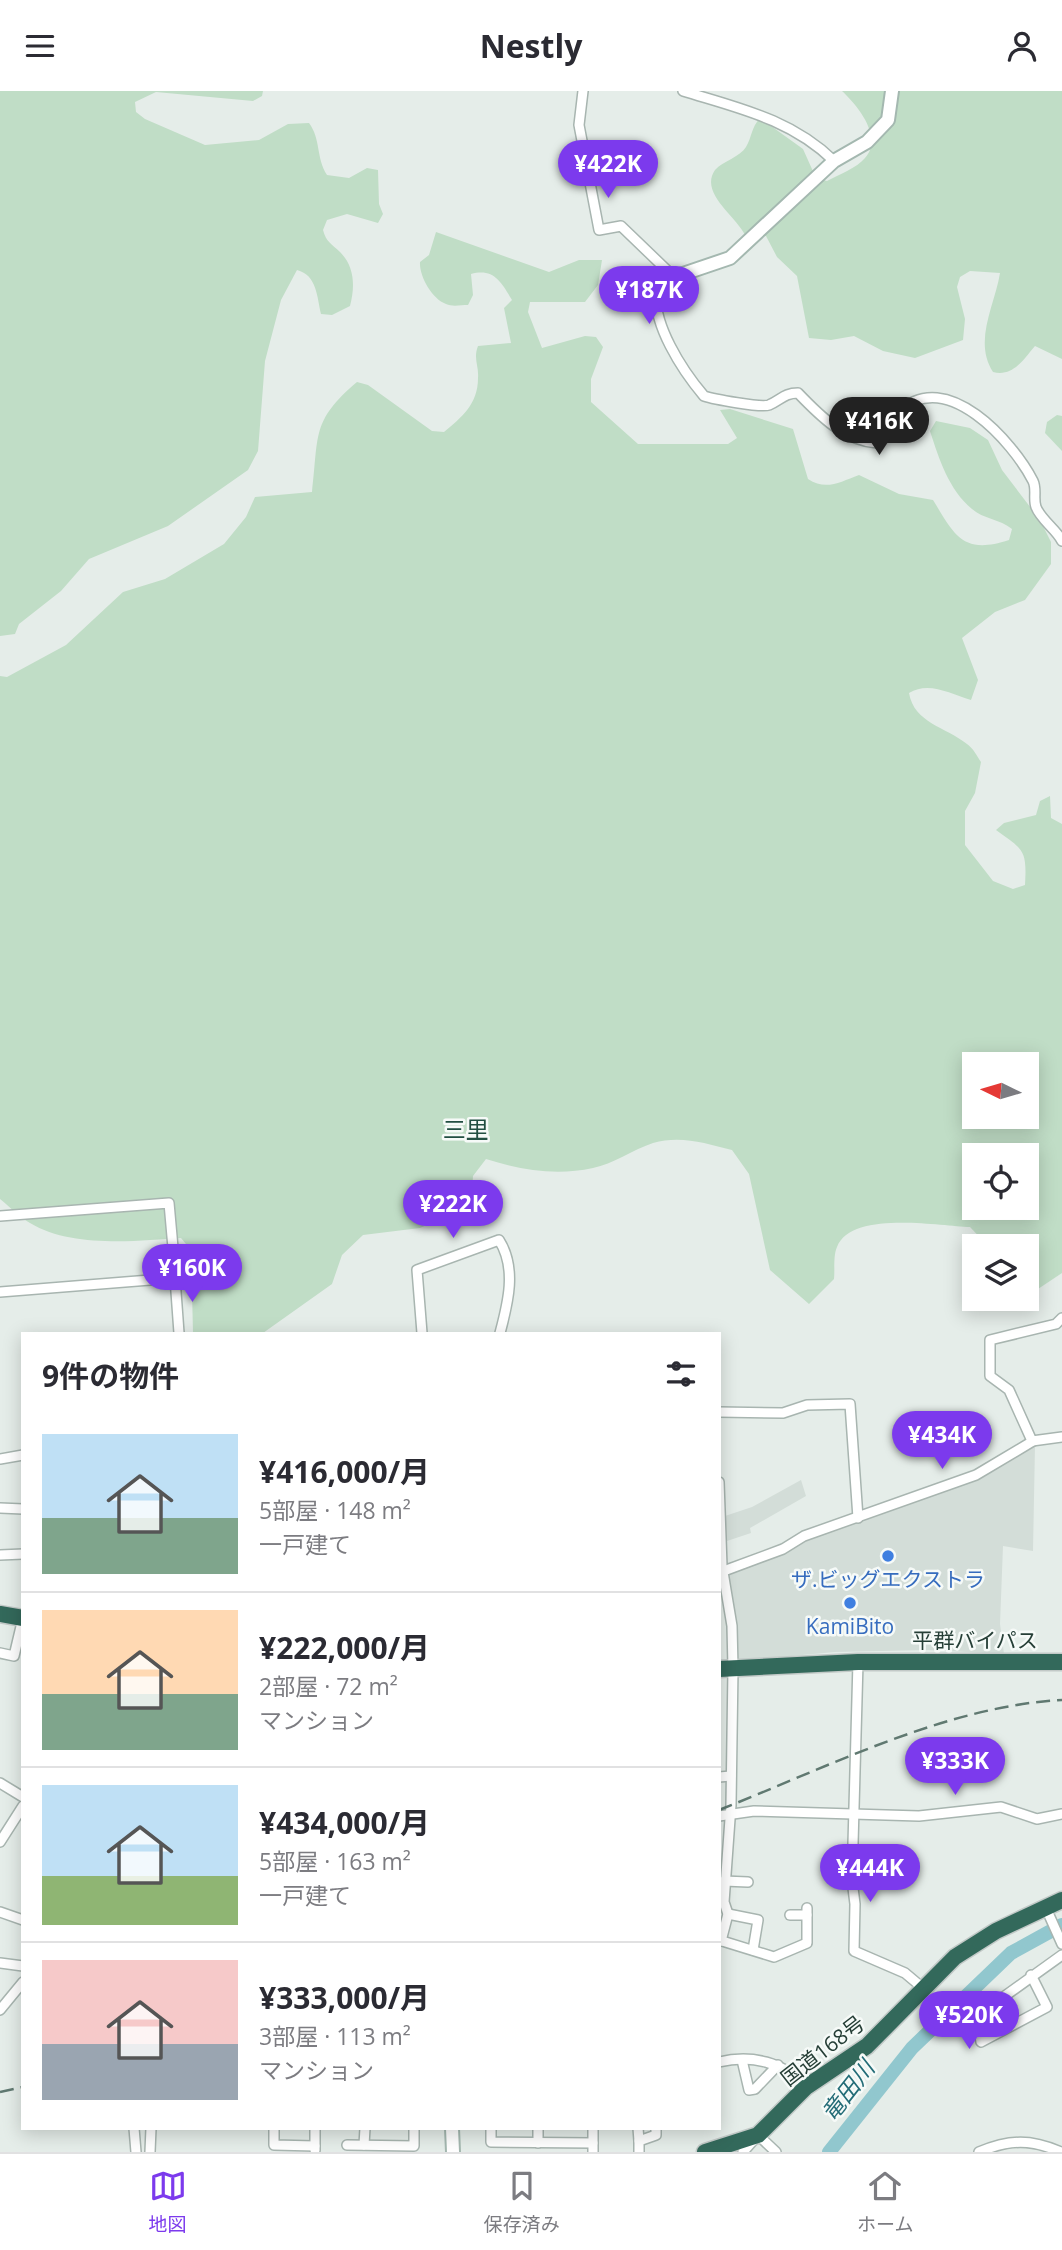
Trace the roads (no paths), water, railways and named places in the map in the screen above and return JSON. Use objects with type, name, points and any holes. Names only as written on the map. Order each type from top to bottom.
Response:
[{"type":"highway","points":[[0,1614],[21,1618]]},
{"type":"highway","name":"平群バイパス","points":[[726,1669],[858,1662],[1062,1662]]},
{"type":"highway","name":"国道168号","points":[[705,2152],[758,2135],[806,2087],[867,2046],[955,1957],[996,1931],[1049,1913],[1062,1900]]},
{"type":"street","points":[[583,91],[579,125],[599,230],[621,226],[674,277]]},
{"type":"street","points":[[683,91],[765,116],[800,133],[834,161]]},
{"type":"street","points":[[892,91],[888,120],[867,142],[834,161],[730,258],[674,277],[656,289],[655,299],[676,359],[704,395],[752,405],[768,405],[786,393],[798,393],[824,420],[848,433],[857,442],[877,443],[900,411],[920,401],[957,404],[984,417],[997,432],[1034,482],[1036,508],[1062,541]]},
{"type":"street","points":[[0,1216],[169,1203],[179,1332]]},
{"type":"street","points":[[422,1332],[417,1270],[499,1240],[509,1270],[508,1301],[500,1332]]},
{"type":"street","points":[[0,1292],[174,1278]]},
{"type":"street","points":[[1033,1441],[1014,1406],[1010,1390],[990,1376],[990,1340],[1056,1324],[1062,1318]]},
{"type":"street","points":[[721,1412],[782,1413],[807,1405],[849,1404],[858,1518]]},
{"type":"street","points":[[722,1572],[783,1549],[804,1536],[976,1475],[1033,1441],[1062,1437]]},
{"type":"street","points":[[0,1459],[21,1455]]},
{"type":"street","points":[[0,1508],[21,1509]]},
{"type":"street","points":[[721,1538],[731,1776],[724,1815],[724,1902],[728,1914],[721,1937]]},
{"type":"street","points":[[0,1555],[21,1554]]},
{"type":"street","points":[[0,1653],[15,1656],[21,1628]]},
{"type":"street","points":[[858,1662],[854,1951],[905,1973],[924,1989]]},
{"type":"street","points":[[721,1777],[731,1776]]},
{"type":"street","points":[[0,1783],[21,1796]]},
{"type":"street","points":[[724,1815],[754,1811],[919,1816],[1001,1807],[1037,1819],[1062,1814]]},
{"type":"street","points":[[0,1842],[21,1809]]},
{"type":"street","points":[[724,1881],[748,1882]]},
{"type":"street","points":[[721,1940],[774,1957],[807,1943],[807,1911],[790,1915]]},
{"type":"street","points":[[0,1912],[21,1919]]},
{"type":"street","points":[[1049,1913],[1061,1942]]},
{"type":"street","points":[[728,1914],[758,1920],[753,1950]]},
{"type":"street","points":[[1031,1975],[1046,2007],[981,2042],[977,2016],[1031,1975],[1062,1955]]},
{"type":"street","points":[[0,1963],[21,1966]]},
{"type":"street","points":[[0,2010],[21,1984]]},
{"type":"street","points":[[742,2060],[749,2090],[755,2089],[778,2065]]},
{"type":"street","points":[[721,2062],[742,2060],[778,2065],[792,2071],[806,2087]]},
{"type":"street","points":[[134,2130],[136,2152]]},
{"type":"street","points":[[150,2152],[151,2130]]},
{"type":"street","points":[[274,2130],[274,2145],[315,2149],[316,2130]]},
{"type":"street","points":[[365,2130],[365,2145]]},
{"type":"street","points":[[347,2145],[414,2145],[414,2130]]},
{"type":"street","points":[[452,2130],[453,2152]]},
{"type":"street","points":[[491,2130],[491,2142],[593,2147]]},
{"type":"street","points":[[538,2130],[538,2143]]},
{"type":"street","points":[[638,2130],[639,2152]]},
{"type":"street","points":[[639,2141],[656,2135],[656,2130]]},
{"type":"street","points":[[743,2152],[758,2135],[776,2152]]},
{"type":"street","points":[[979,2152],[1003,2143],[1015,2147],[1042,2143],[1059,2152]]},
{"type":"waterway","name":"竜田川","points":[[829,2152],[912,2048],[1011,1953],[1062,1925]]},
{"type":"railway","points":[[721,1809],[844,1758],[931,1726],[1018,1705],[1062,1700]]},
{"type":"railway","points":[[0,2092],[21,2087]]},
{"type":"place","name":"ザ.ビッグエクストラ","points":[[888,1556]]},
{"type":"place","name":"KamiBito","points":[[850,1603]]},
{"type":"district","name":"三里","points":[[466,1130]]}]
